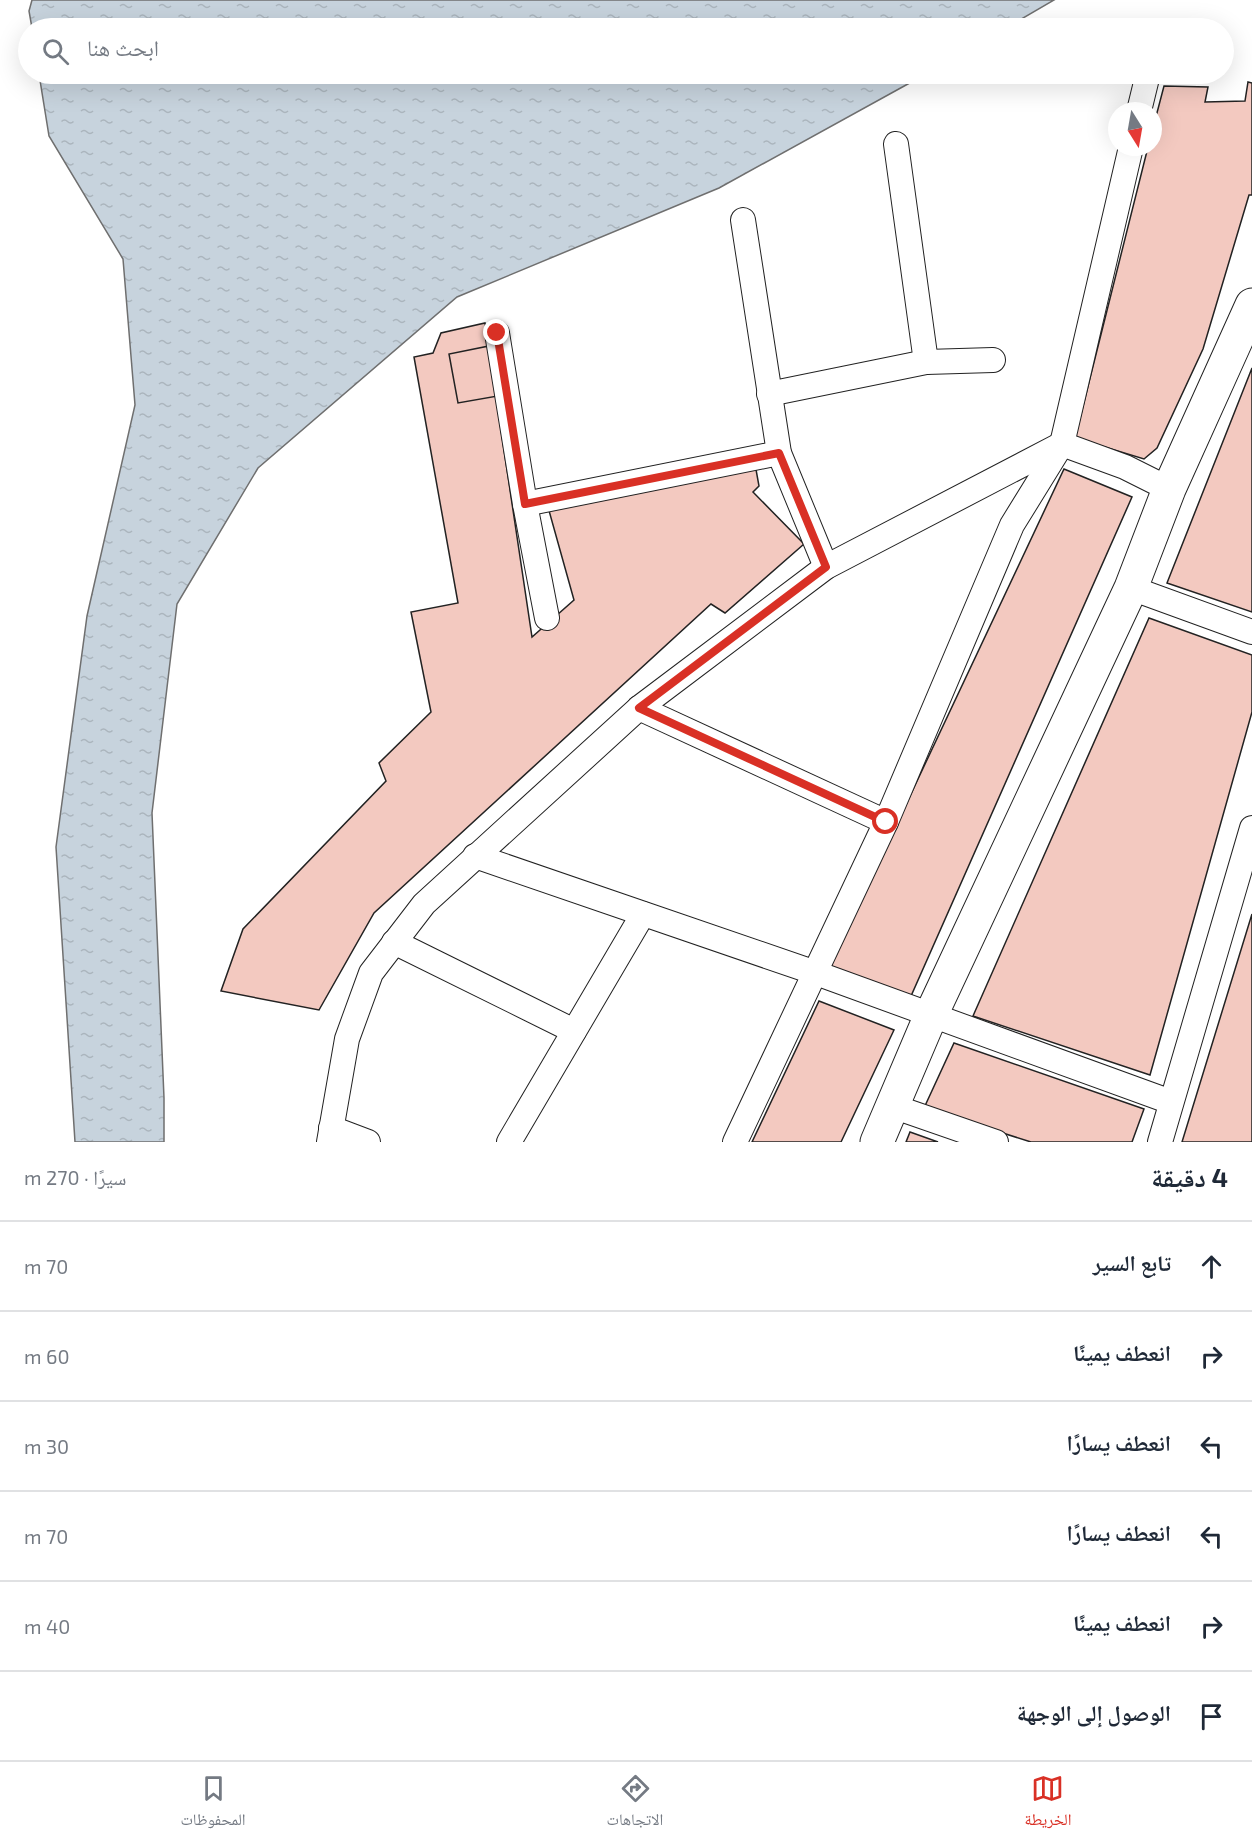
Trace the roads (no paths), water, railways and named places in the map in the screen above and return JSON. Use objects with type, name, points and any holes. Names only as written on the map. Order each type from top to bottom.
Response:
[{"type":"main road","points":[[877,1142],[931,1015],[1131,588],[1169,489],[1252,305]]},
{"type":"street","points":[[1141,102],[1146,84]]},
{"type":"street","points":[[896,144],[926,362]]},
{"type":"street","points":[[735,1142],[886,822],[1012,525],[1062,444],[1129,156]]},
{"type":"street","points":[[743,220],[779,453],[826,567]]},
{"type":"street","points":[[497,333],[525,504],[547,618]]},
{"type":"street","points":[[770,394],[926,362],[993,360]]},
{"type":"street","points":[[368,1142],[330,1135],[347,1039],[371,973],[424,904],[639,708],[826,567],[1062,444],[1125,466],[1169,489]]},
{"type":"street","points":[[525,504],[779,453]]},
{"type":"street","points":[[1131,588],[1252,632]]},
{"type":"street","points":[[639,708],[886,822]]},
{"type":"street","points":[[1160,1142],[1252,828]]},
{"type":"street","points":[[475,856],[816,973],[1171,1102]]},
{"type":"street","points":[[509,1142],[643,914]]},
{"type":"street","points":[[394,942],[574,1031]]},
{"type":"street","points":[[892,1107],[996,1142]]},
{"type":"water","points":[[32,0],[1054,0],[1023,18],[30,18],[29,11]]},
{"type":"water","points":[[41,84],[908,84],[719,188],[457,297],[258,468],[177,604],[152,813],[164,1142],[75,1142],[56,847],[87,616],[135,405],[123,259],[49,136]]}]
